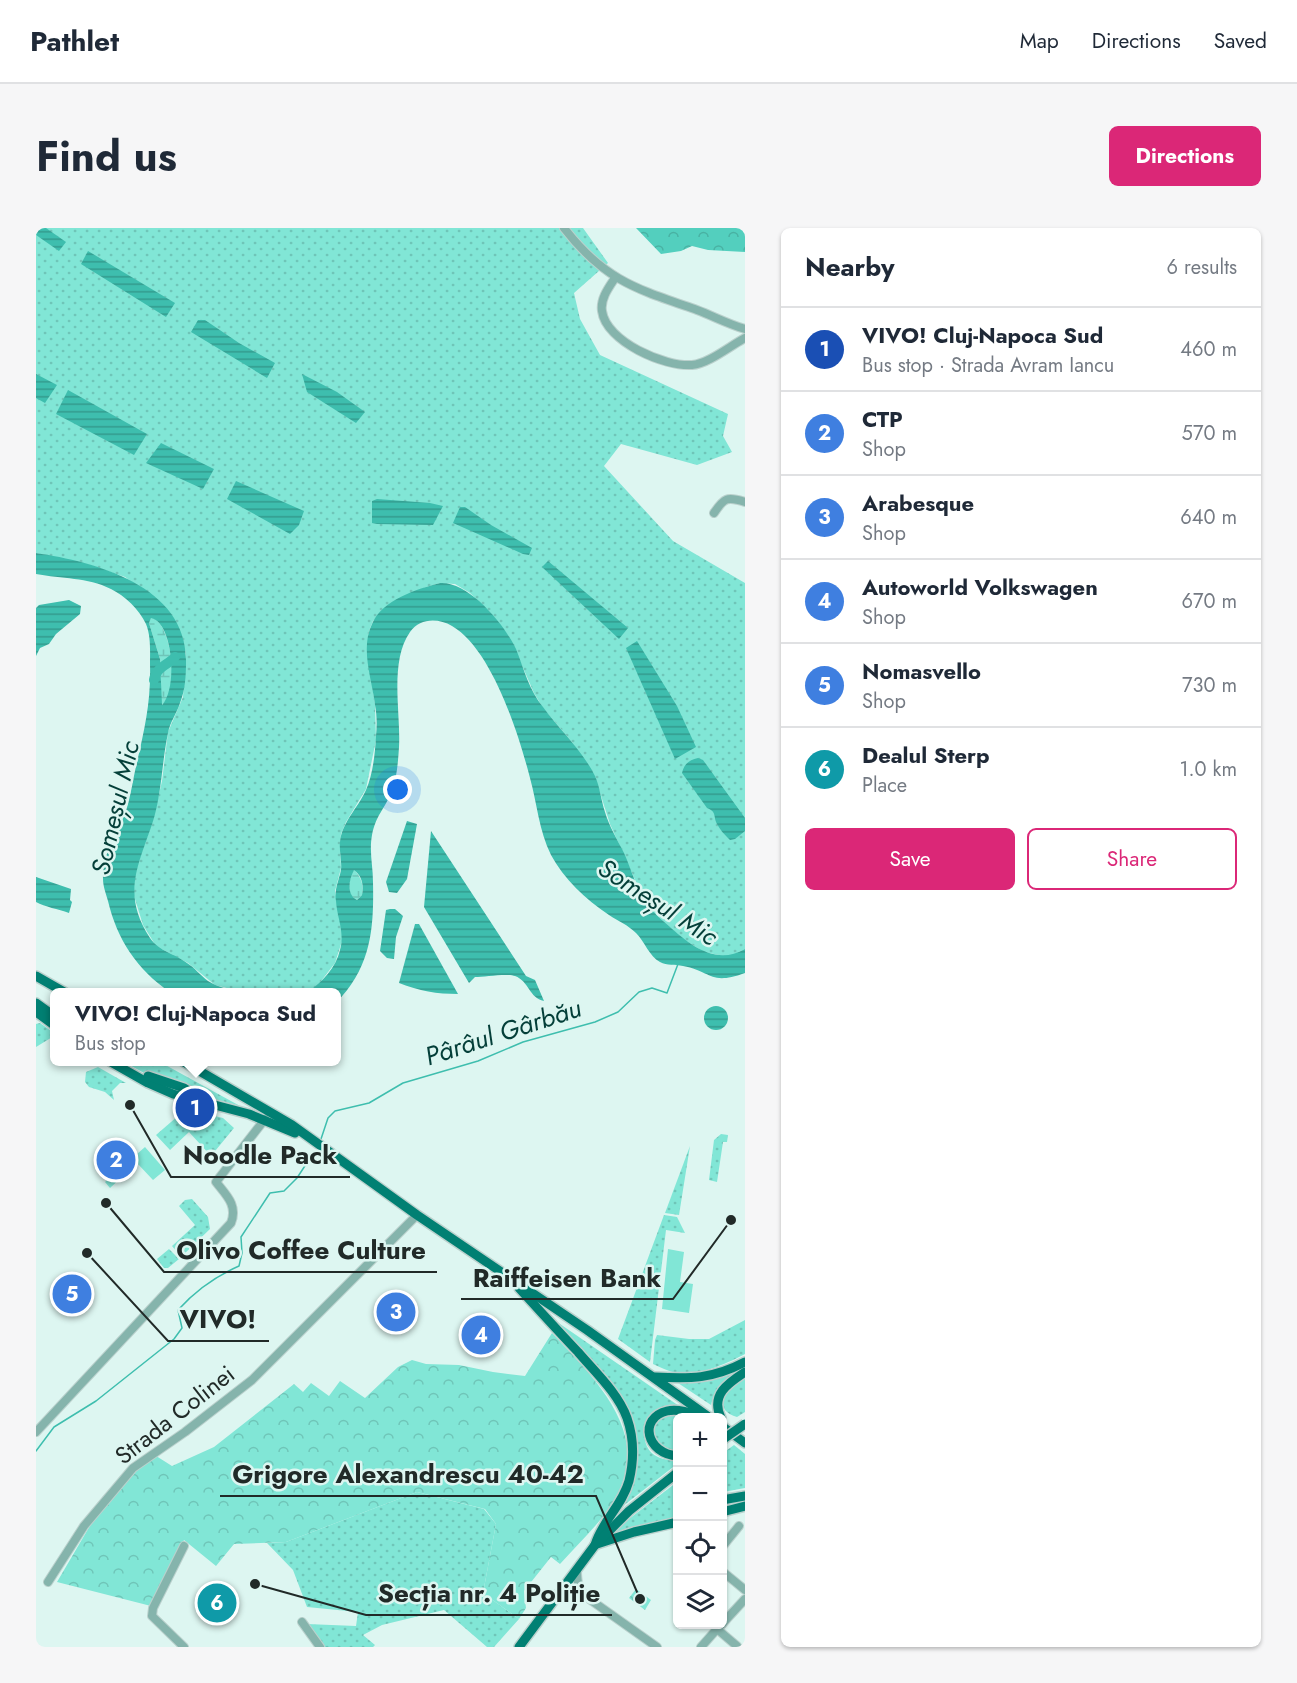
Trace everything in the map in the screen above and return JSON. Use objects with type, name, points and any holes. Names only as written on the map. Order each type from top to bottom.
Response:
[{"type":"main road","points":[[36,976],[56,988]]},
{"type":"main road","points":[[36,983],[50,992]]},
{"type":"main road","points":[[36,1003],[50,1013]]},
{"type":"main road","points":[[36,1012],[50,1022]]},
{"type":"main road","points":[[118,1066],[173,1094],[265,1119],[318,1144]]},
{"type":"main road","points":[[127,1066],[151,1078],[184,1088],[210,1104]]},
{"type":"main road","points":[[191,1066],[281,1118],[703,1413]]},
{"type":"main road","points":[[507,1276],[600,1377],[627,1418],[632,1443],[630,1476],[622,1499],[599,1532],[595,1545]]},
{"type":"main road","points":[[654,1377],[699,1378],[721,1373],[745,1362]]},
{"type":"main road","points":[[720,1413],[717,1401],[722,1389],[745,1372]]},
{"type":"main road","points":[[673,1455],[665,1454],[655,1447],[649,1434],[653,1420],[659,1414],[669,1410],[688,1413]]},
{"type":"main road","points":[[727,1437],[745,1424]]},
{"type":"main road","points":[[727,1426],[733,1434]]},
{"type":"main road","points":[[727,1429],[745,1443]]},
{"type":"main road","points":[[520,1647],[595,1545],[629,1511],[673,1476]]},
{"type":"main road","points":[[727,1499],[745,1496]]},
{"type":"main road","points":[[727,1511],[745,1506]]},
{"type":"main road","points":[[595,1545],[634,1532],[673,1526]]},
{"type":"street","points":[[564,228],[586,253],[615,278],[667,301],[745,329]]},
{"type":"street","points":[[615,278],[604,296],[602,311],[607,325],[625,344],[680,365],[695,365],[745,338]]},
{"type":"street","points":[[714,513],[727,498],[745,502]]},
{"type":"street","points":[[36,1432],[231,1223],[234,1207],[216,1182],[265,1119]]},
{"type":"street","name":"Strada Colinei","points":[[48,1582],[84,1526],[133,1468],[185,1432],[252,1380],[417,1215]]},
{"type":"street","points":[[727,1542],[739,1526]]},
{"type":"street","points":[[184,1546],[153,1608],[152,1616],[184,1647]]},
{"type":"street","points":[[577,1570],[577,1582],[585,1596]]},
{"type":"street","points":[[727,1574],[745,1590]]},
{"type":"street","points":[[559,1594],[578,1593],[585,1596],[657,1647]]},
{"type":"street","points":[[727,1619],[745,1599]]},
{"type":"street","points":[[302,1622],[320,1647]]},
{"type":"street","points":[[701,1647],[718,1629]]},
{"type":"street","points":[[723,1629],[737,1647]]},
{"type":"green space","points":[[36,228],[583,228],[608,263],[574,293],[580,319],[600,355],[728,414],[723,436],[732,452],[697,465],[621,444],[604,466],[673,541],[745,583],[745,949],[733,955],[724,956],[704,952],[683,939],[650,909],[610,824],[595,777],[572,742],[543,708],[510,638],[490,612],[470,593],[455,584],[440,583],[426,587],[389,605],[373,621],[369,631],[367,649],[375,705],[376,740],[366,789],[341,834],[341,868],[335,891],[343,938],[335,963],[314,988],[227,988],[215,985],[188,963],[156,946],[143,925],[134,896],[134,880],[138,863],[153,820],[162,781],[168,732],[183,697],[186,654],[181,634],[165,607],[125,577],[90,565],[36,553]]},
{"type":"green space","points":[[636,228],[745,228],[745,252],[708,250],[692,246],[681,251],[661,254]]},
{"type":"green space","points":[[151,617],[163,628],[170,649],[171,690],[161,706],[160,659],[149,623]]},
{"type":"green space","points":[[354,869],[363,888],[362,895],[357,900],[349,890]]},
{"type":"green space","points":[[40,1023],[50,1030],[50,1038],[36,1047],[36,1024]]},
{"type":"green space","points":[[131,1066],[167,1066],[240,1106],[210,1098],[200,1092],[146,1074]]},
{"type":"green space","points":[[98,1067],[126,1083],[120,1083],[112,1091],[114,1100],[105,1092],[89,1087],[85,1082],[86,1072]]},
{"type":"green space","points":[[186,1109],[223,1118],[234,1128],[211,1156],[189,1132],[170,1150],[156,1135]]},
{"type":"green space","points":[[721,1134],[728,1135],[727,1142],[723,1142],[717,1182],[709,1180],[714,1140]]},
{"type":"green space","points":[[690,1146],[679,1215],[665,1213]]},
{"type":"green space","points":[[145,1147],[165,1170],[153,1180],[137,1163],[110,1188],[105,1182]]},
{"type":"green space","points":[[192,1199],[208,1217],[210,1229],[181,1257],[172,1246],[195,1225],[179,1206],[185,1200]]},
{"type":"green space","points":[[664,1215],[677,1217],[685,1233],[666,1230],[650,1362],[618,1339]]},
{"type":"green space","points":[[169,1249],[179,1259],[168,1268],[164,1268],[157,1259]]},
{"type":"green space","points":[[668,1249],[684,1252],[680,1282],[693,1284],[689,1313],[662,1309]]},
{"type":"green space","points":[[547,1315],[682,1408],[663,1407],[650,1416],[645,1431],[647,1446],[651,1453],[660,1458],[673,1460],[673,1467],[623,1506],[636,1469],[627,1417]]},
{"type":"green space","points":[[745,1320],[745,1354],[738,1358],[711,1369],[684,1374],[653,1364],[657,1335],[709,1339]]},
{"type":"green space","points":[[552,1333],[582,1365],[610,1401],[620,1421],[626,1441],[627,1462],[622,1484],[614,1503],[560,1564],[551,1557],[524,1591],[526,1608],[519,1619],[483,1593],[496,1524],[485,1509],[417,1492],[286,1542],[234,1544],[216,1566],[184,1540],[151,1606],[57,1582],[101,1507],[153,1454],[172,1466],[214,1447],[294,1384],[303,1392],[311,1383],[329,1396],[340,1381],[365,1398],[398,1367],[412,1360],[426,1364],[459,1365],[525,1376]]},
{"type":"green space","points":[[745,1365],[745,1369],[720,1387],[711,1405],[678,1383],[713,1378]]},
{"type":"green space","points":[[745,1378],[745,1412],[737,1417],[726,1411],[721,1399],[731,1386]]},
{"type":"green space","points":[[672,1415],[673,1452],[662,1448],[654,1434],[656,1424],[660,1419]]},
{"type":"green space","points":[[734,1445],[745,1454],[745,1488],[727,1491],[727,1450]]},
{"type":"green space","points":[[673,1485],[673,1520],[612,1535],[616,1529]]},
{"type":"green space","points":[[417,1492],[484,1509],[496,1524],[483,1593],[519,1619],[494,1647],[487,1647],[444,1610],[382,1625],[363,1635],[375,1645],[373,1647],[323,1647],[307,1624],[356,1626],[358,1612],[307,1607],[293,1570],[267,1543],[286,1542]]},
{"type":"green space","points":[[636,1589],[651,1600],[645,1610],[629,1598]]},
{"type":"shaded area","points":[[36,228],[46,228],[66,242],[59,251],[36,235]]},
{"type":"shaded area","points":[[88,251],[175,303],[166,317],[81,264]]},
{"type":"shaded area","points":[[198,320],[205,320],[239,343],[275,363],[267,378],[191,332]]},
{"type":"shaded area","points":[[36,374],[57,385],[45,403],[36,398]]},
{"type":"shaded area","points":[[302,374],[337,392],[365,412],[356,423],[307,392]]},
{"type":"shaded area","points":[[68,390],[147,434],[134,455],[56,414]]},
{"type":"shaded area","points":[[161,443],[214,469],[203,489],[146,463]]},
{"type":"shaded area","points":[[236,481],[304,511],[299,525],[290,534],[227,499]]},
{"type":"shaded area","points":[[377,499],[443,506],[433,525],[377,524],[372,523],[372,501]]},
{"type":"shaded area","points":[[460,507],[465,507],[532,548],[529,555],[453,523]]},
{"type":"shaded area","points":[[36,553],[85,563],[134,582],[155,597],[172,615],[183,637],[186,663],[185,683],[182,698],[169,729],[157,807],[139,864],[134,892],[141,921],[150,938],[158,946],[190,965],[205,979],[224,988],[165,988],[138,964],[123,941],[112,915],[103,882],[103,870],[107,853],[128,805],[145,725],[150,677],[150,644],[148,629],[136,608],[111,589],[84,580],[36,574]],"holes":[[[151,618],[158,622],[164,631],[171,657],[171,671],[167,697],[162,705],[160,659],[149,623]]]},
{"type":"shaded area","points":[[548,561],[628,628],[619,639],[542,567]]},
{"type":"shaded area","points":[[440,583],[451,584],[474,597],[495,617],[511,639],[534,694],[595,776],[609,822],[638,888],[649,907],[686,940],[704,951],[724,955],[745,949],[745,973],[733,977],[717,978],[693,968],[660,962],[633,930],[609,915],[576,888],[556,864],[547,846],[519,739],[491,673],[480,653],[466,637],[447,623],[430,621],[414,627],[404,644],[400,658],[397,688],[398,764],[393,788],[372,835],[373,916],[368,947],[357,976],[341,997],[341,988],[313,988],[328,974],[340,950],[341,931],[336,889],[341,870],[341,835],[363,797],[373,764],[377,721],[367,654],[369,634],[372,624],[384,608],[411,592]],"holes":[[[354,870],[361,878],[362,895],[357,900],[350,891]]]},
{"type":"shaded area","points":[[69,600],[81,606],[80,614],[56,634],[49,644],[40,648],[36,656],[36,608],[39,605]]},
{"type":"shaded area","points":[[637,641],[677,706],[696,747],[675,759],[626,648]]},
{"type":"shaded area","points":[[698,758],[703,760],[745,818],[745,831],[735,839],[730,840],[721,830],[714,813],[707,808],[682,773],[687,763]]},
{"type":"shaded area","points":[[407,821],[417,824],[407,879],[397,893],[389,892],[386,882]]},
{"type":"shaded area","points":[[431,831],[526,976],[535,980],[544,1001],[535,997],[520,978],[511,975],[475,977],[469,983],[424,907]]},
{"type":"shaded area","points":[[36,877],[71,889],[70,900],[72,902],[69,913],[36,902]]},
{"type":"shaded area","points":[[395,909],[403,916],[396,937],[394,959],[387,958],[380,951],[386,910]]},
{"type":"shaded area","points":[[415,924],[419,924],[458,994],[428,992],[399,983]]},
{"type":"shaded area","points":[[711,1006],[721,1006],[728,1013],[728,1023],[721,1030],[711,1030],[704,1023],[704,1013]]},
{"type":"waterway","name":"Someșul Mic","points":[[154,680],[159,669],[175,657]]},
{"type":"waterway","name":"Pârâul Gârbău","points":[[321,1139],[328,1118],[335,1111],[369,1103],[403,1083],[478,1061],[523,1042],[595,1022],[618,1012],[639,992],[652,988],[667,993],[678,964]]},
{"type":"waterway","name":"Pârâul Gârbău","points":[[36,1451],[54,1427],[96,1401],[174,1339],[182,1328],[178,1310],[206,1285],[239,1266],[242,1253],[241,1237],[270,1193],[284,1191],[297,1178],[312,1155]]},
{"type":"place","name":"Noodle Pack","points":[[130,1105]]},
{"type":"place","name":"VIVO! Cluj-Napoca Sud","points":[[195,1108]]},
{"type":"place","name":"CTP","points":[[116,1160]]},
{"type":"place","name":"Olivo Coffee Culture","points":[[106,1203]]},
{"type":"place","name":"Raiffeisen Bank","points":[[731,1220]]},
{"type":"place","name":"VIVO!","points":[[87,1253]]},
{"type":"place","name":"Nomasvello","points":[[72,1294]]},
{"type":"place","name":"Arabesque","points":[[396,1312]]},
{"type":"place","name":"Autoworld Volkswagen","points":[[481,1335]]},
{"type":"place","name":"Secția nr. 4 Poliție","points":[[255,1584]]},
{"type":"place","name":"Grigore Alexandrescu 40-42","points":[[640,1599]]},
{"type":"place","name":"Dealul Sterp","points":[[217,1603]]}]
